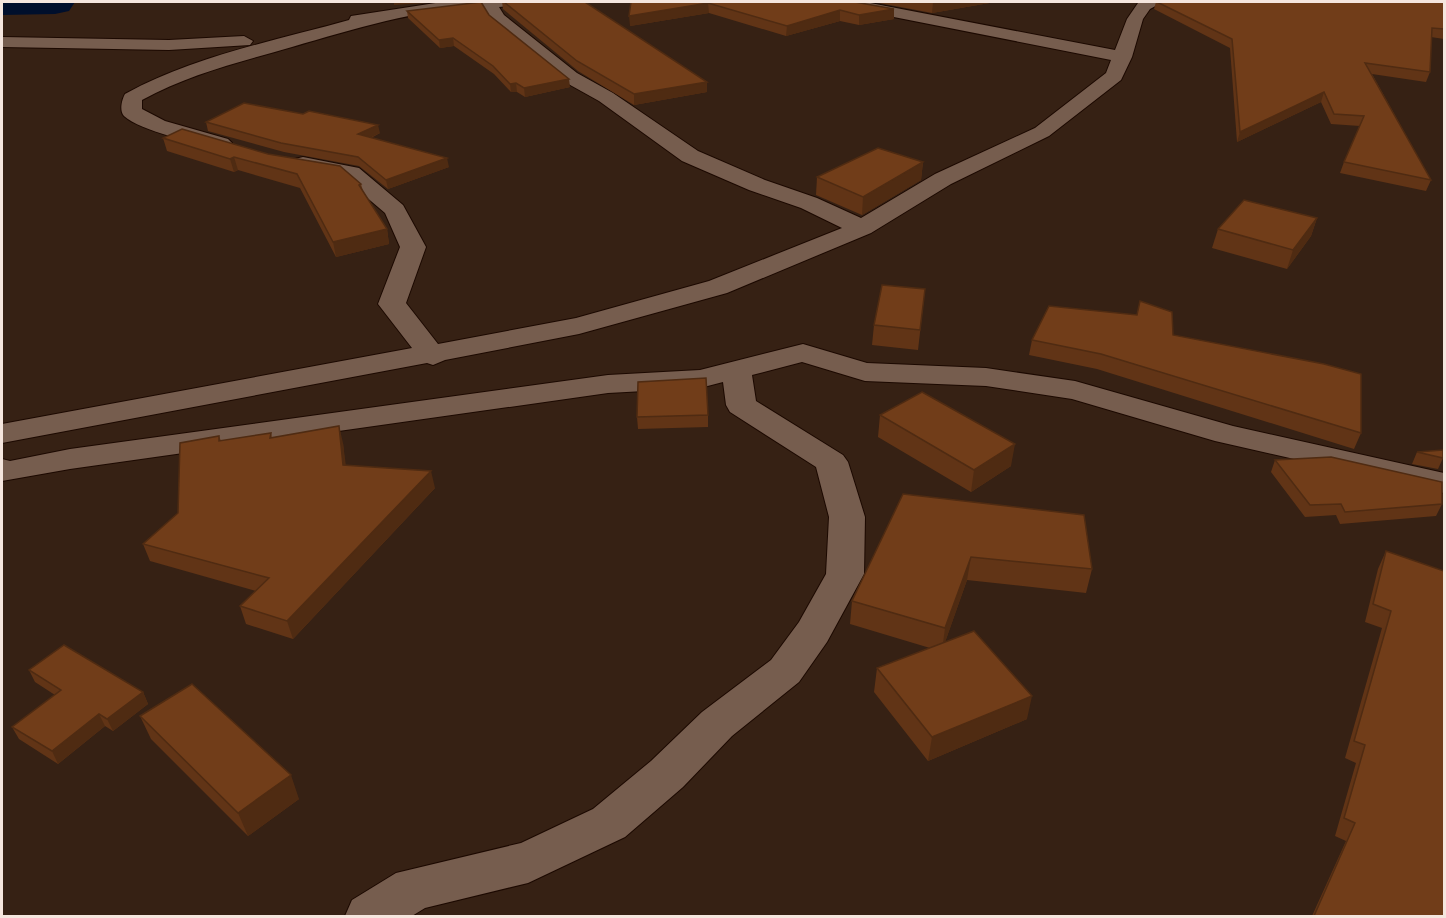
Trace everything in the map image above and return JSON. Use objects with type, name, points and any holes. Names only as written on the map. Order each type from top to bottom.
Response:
[{"type":"street","points":[[2,42],[170,45],[240,41],[409,10],[488,2],[513,2]]},
{"type":"street","points":[[488,2],[497,18],[570,77],[606,97],[690,156],[757,185],[809,203],[862,228]]},
{"type":"street","points":[[843,2],[1123,57]]},
{"type":"street","points":[[2,434],[109,416],[298,377],[433,356],[579,326],[718,287],[862,228],[943,179],[1042,132],[1114,76],[1123,57],[1135,19],[1144,6],[1155,2]]},
{"type":"street","points":[[237,147],[158,125],[132,112],[132,98],[159,83],[201,67],[377,17]]},
{"type":"street","points":[[280,159],[351,173],[395,210],[413,247],[392,304],[433,356]]},
{"type":"street","points":[[2,469],[5,472],[70,459],[608,384],[700,379],[802,353],[865,372],[986,376],[1076,390],[1227,434],[1444,483]]},
{"type":"street","points":[[370,916],[413,889],[528,862],[609,823],[668,774],[717,724],[785,671],[813,632],[845,574],[847,517],[844,506],[831,462],[777,431],[741,405],[736,370]]},
{"type":"building","points":[[481,2],[489,15],[569,79],[524,88],[516,83],[510,84],[493,66],[453,38],[439,40],[407,11]]},
{"type":"building","points":[[504,2],[585,2],[707,82],[634,94],[577,61]]},
{"type":"building","points":[[631,2],[855,2],[894,9],[859,15],[840,10],[787,26],[708,3],[629,16]]},
{"type":"building","points":[[1157,2],[1444,2],[1444,29],[1432,28],[1430,72],[1365,63],[1431,180],[1344,162],[1364,116],[1334,114],[1324,92],[1240,132],[1232,39]]},
{"type":"building","points":[[244,103],[303,114],[309,111],[378,125],[358,134],[447,158],[386,180],[358,157],[281,143],[206,122]]},
{"type":"building","points":[[182,129],[268,154],[340,166],[361,184],[359,185],[387,229],[333,242],[297,174],[234,157],[230,159],[163,138]]},
{"type":"building","points":[[878,148],[923,162],[863,197],[817,177]]},
{"type":"building","points":[[1244,200],[1317,218],[1293,250],[1218,229]]},
{"type":"building","points":[[882,285],[925,289],[920,330],[874,325]]},
{"type":"building","points":[[1140,301],[1172,312],[1173,335],[1324,364],[1361,374],[1361,433],[1101,354],[1032,340],[1049,306],[1137,315]]},
{"type":"building","points":[[706,378],[708,415],[637,417],[638,382]]},
{"type":"building","points":[[922,392],[1015,444],[974,470],[880,415]]},
{"type":"building","points":[[339,426],[343,465],[431,471],[287,621],[240,606],[269,578],[143,544],[178,513],[180,443],[219,436],[219,441],[271,433],[270,438]]},
{"type":"building","points":[[1443,450],[1443,458],[1417,452]]},
{"type":"building","points":[[1331,457],[1442,482],[1442,504],[1345,512],[1341,504],[1310,505],[1275,460]]},
{"type":"building","points":[[903,494],[1084,515],[1092,569],[971,557],[945,628],[852,601]]},
{"type":"building","points":[[1386,551],[1444,571],[1444,916],[1314,916],[1355,823],[1344,818],[1365,745],[1354,741],[1391,611],[1373,604]]},
{"type":"building","points":[[974,631],[1032,696],[932,737],[877,668]]},
{"type":"building","points":[[64,645],[143,692],[107,719],[99,714],[52,751],[12,727],[61,690],[29,670]]},
{"type":"building","points":[[192,684],[291,775],[238,813],[140,716]]},
{"type":"waterway","points":[[2,3],[55,2]]}]
